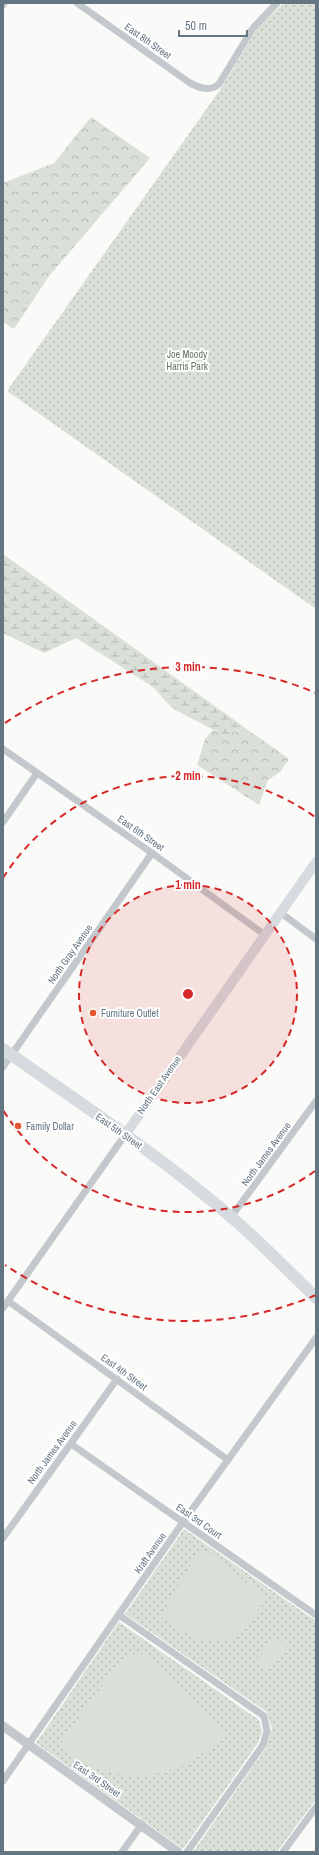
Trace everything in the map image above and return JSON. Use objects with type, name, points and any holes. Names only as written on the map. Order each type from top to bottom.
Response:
[{"type":"main road","name":"North East Avenue","points":[[125,1135],[316,862]]},
{"type":"main road","name":"East 5th Street","points":[[7,1052],[174,1171],[231,1217],[316,1298]]},
{"type":"street","name":"East 8th Street","points":[[77,3],[190,83],[201,88],[211,88],[217,86],[256,24],[277,3]]},
{"type":"street","name":"East 6th Street","points":[[3,749],[265,934]]},
{"type":"street","points":[[3,822],[37,773]]},
{"type":"street","name":"North Gray Avenue","points":[[3,1067],[7,1052],[152,853]]},
{"type":"street","points":[[280,913],[316,939]]},
{"type":"street","name":"North James Avenue","points":[[231,1217],[316,1101]]},
{"type":"street","name":"North East Avenue","points":[[5,1304],[125,1135]]},
{"type":"street","name":"East 4th Street","points":[[5,1304],[117,1379],[228,1460]]},
{"type":"street","name":"Kraft Avenue","points":[[3,1781],[183,1522],[316,1338]]},
{"type":"street","name":"North James Avenue","points":[[3,1538],[117,1379]]},
{"type":"street","name":"East 3rd Court","points":[[71,1444],[316,1615]]},
{"type":"street","points":[[119,1615],[264,1716],[267,1731],[263,1745],[187,1852]]},
{"type":"street","name":"East 3rd Street","points":[[3,1726],[142,1824],[178,1852]]},
{"type":"street","points":[[283,1852],[316,1806]]},
{"type":"street","points":[[122,1852],[142,1824]]},
{"type":"green space","name":"Joe Moody Harris Park","points":[[284,3],[316,3],[316,609],[7,391],[222,87],[258,27]]},
{"type":"green space","points":[[91,117],[150,158],[49,276],[14,329],[3,322],[3,183],[54,163]]},
{"type":"green space","points":[[3,554],[244,727],[225,736],[172,708],[153,687],[76,638],[44,653],[3,633]]},
{"type":"green space","points":[[244,727],[289,759],[280,772],[268,780],[259,805],[197,765],[205,739],[213,730],[225,736]]},
{"type":"green space","points":[[184,1529],[316,1621],[316,1799],[277,1852],[193,1852],[266,1748],[272,1729],[267,1712],[125,1614]]},
{"type":"green space","points":[[207,1552],[224,1563],[266,1599],[253,1619],[244,1629],[234,1637],[223,1641],[212,1642],[201,1640],[179,1630],[160,1617],[197,1554]]},
{"type":"green space","points":[[119,1622],[259,1720],[262,1731],[258,1743],[183,1849],[36,1743]]},
{"type":"green space","points":[[275,1636],[287,1646],[267,1671],[255,1662]]},
{"type":"green space","points":[[141,1653],[173,1682],[224,1734],[206,1751],[186,1763],[166,1772],[144,1775],[122,1775],[101,1769],[79,1760],[59,1746],[106,1680],[128,1655]]},
{"type":"place","name":"Furniture Outlet","points":[[93,1013]]},
{"type":"place","name":"Family Dollar","points":[[18,1126]]}]
